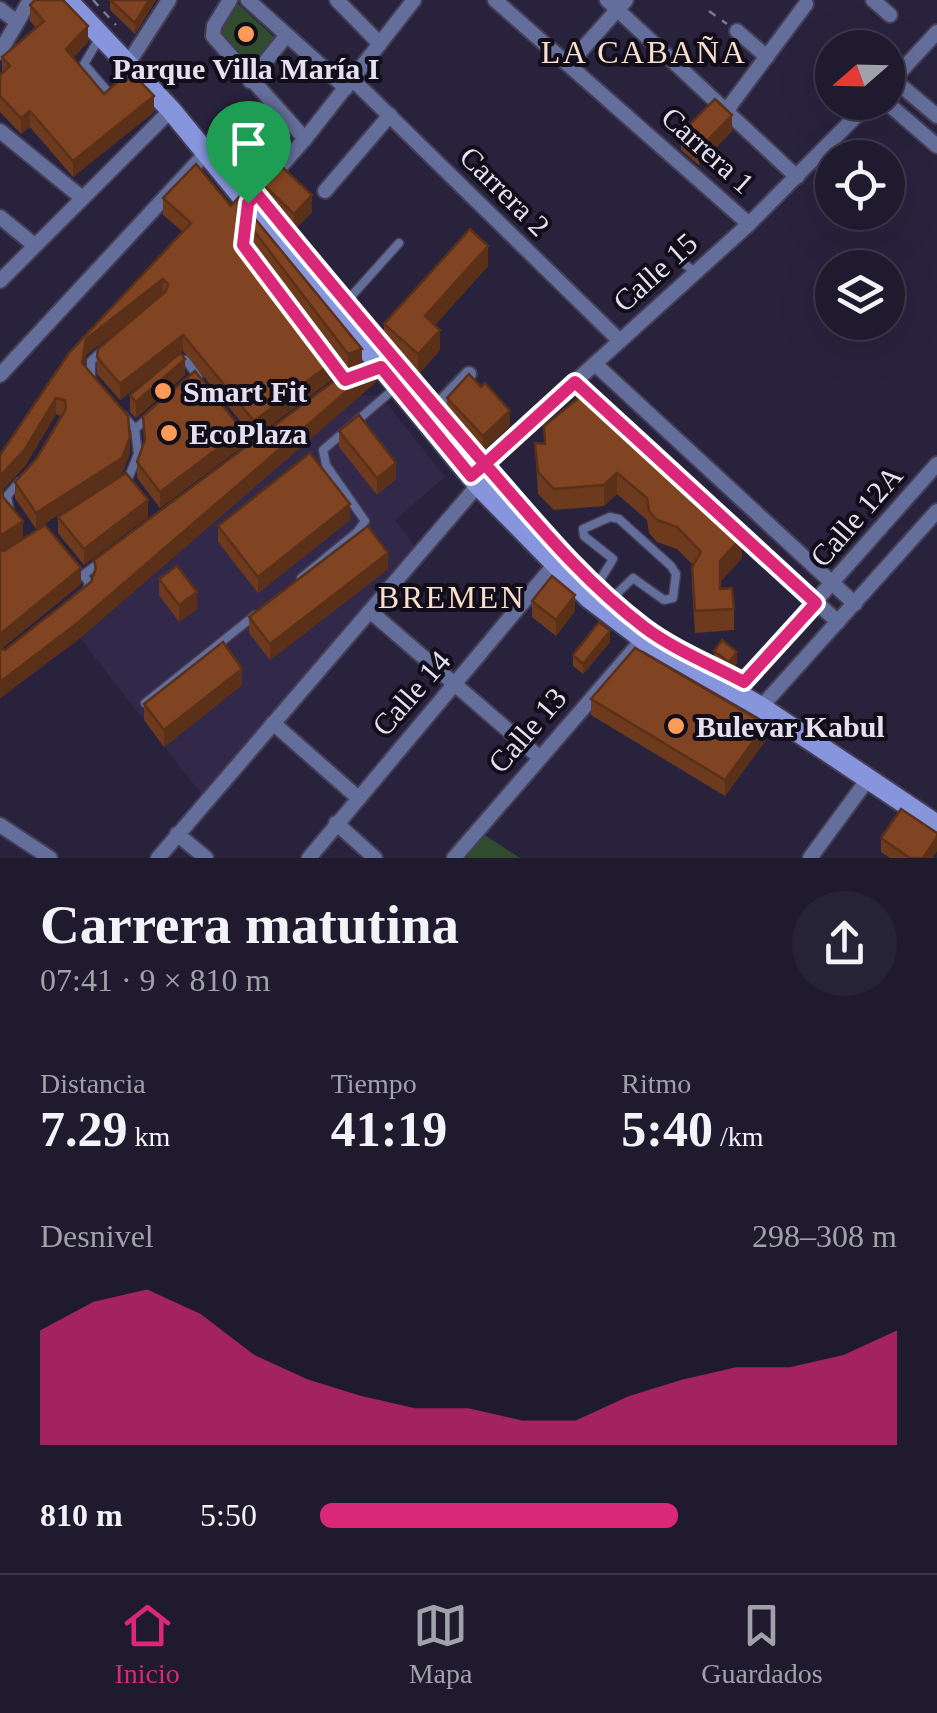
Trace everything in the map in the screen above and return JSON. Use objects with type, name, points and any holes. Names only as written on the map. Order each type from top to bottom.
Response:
[{"type":"main road","points":[[67,0],[133,62],[335,314],[372,370],[397,386],[554,565],[595,604],[642,639],[761,707],[937,825]]},
{"type":"street","points":[[0,52],[30,0]]},
{"type":"street","points":[[133,62],[169,0]]},
{"type":"street","points":[[230,0],[212,32],[250,81],[305,139]]},
{"type":"street","name":"Carrera 2","points":[[248,0],[286,36],[390,115],[620,342]]},
{"type":"street","points":[[336,0],[380,44]]},
{"type":"street","points":[[248,203],[380,44],[406,19],[414,0]]},
{"type":"street","name":"Carrera 1","points":[[495,0],[671,149],[749,224]]},
{"type":"street","points":[[874,0],[890,15]]},
{"type":"street","points":[[568,64],[617,3],[796,177]]},
{"type":"street","points":[[719,106],[767,56],[806,4]]},
{"type":"street","points":[[0,9],[17,22]]},
{"type":"street","points":[[737,31],[767,56]]},
{"type":"street","points":[[905,66],[937,32]]},
{"type":"street","points":[[250,81],[286,36]]},
{"type":"street","points":[[905,93],[937,116]]},
{"type":"street","points":[[0,281],[171,110]]},
{"type":"street","points":[[324,191],[390,115]]},
{"type":"street","points":[[905,118],[937,146]]},
{"type":"street","name":"Calle 15","points":[[158,858],[371,612],[478,475],[620,342],[689,267],[749,224],[852,120]]},
{"type":"street","points":[[0,131],[81,197]]},
{"type":"street","points":[[0,375],[206,153]]},
{"type":"street","points":[[0,217],[33,244]]},
{"type":"street","points":[[0,390],[36,338]]},
{"type":"street","points":[[595,364],[715,468],[854,604]]},
{"type":"street","points":[[425,420],[469,374]]},
{"type":"street","points":[[575,382],[838,622]]},
{"type":"street","name":"Calle 12A","points":[[735,692],[937,464]]},
{"type":"street","name":"Calle 12A","points":[[761,707],[937,510]]},
{"type":"street","name":"Calle 14","points":[[309,858],[356,796],[456,686],[554,565]]},
{"type":"street","points":[[371,612],[539,757]]},
{"type":"street","name":"Calle 13","points":[[454,858],[642,639]]},
{"type":"street","points":[[273,723],[356,796]]},
{"type":"street","points":[[810,858],[868,779]]},
{"type":"street","points":[[336,823],[376,858]]},
{"type":"street","points":[[0,825],[50,858]]},
{"type":"street","points":[[177,834],[206,858]]},
{"type":"lane","points":[[101,35],[83,61],[109,93],[133,62]]},
{"type":"lane","points":[[248,203],[241,238],[255,260]]},
{"type":"lane","points":[[335,314],[399,243]]},
{"type":"lane","points":[[99,388],[88,368],[119,337]]},
{"type":"lane","points":[[162,372],[181,358],[208,390]]},
{"type":"lane","points":[[185,386],[197,376]]},
{"type":"lane","points":[[297,581],[365,521],[326,464],[323,450],[397,386]]},
{"type":"lane","points":[[115,488],[128,479],[138,454],[135,429],[119,410],[133,398]]},
{"type":"lane","points":[[135,429],[160,408]]},
{"type":"lane","points":[[21,524],[9,509],[8,496],[30,470]]},
{"type":"lane","points":[[128,479],[138,492]]},
{"type":"lane","points":[[0,517],[9,509]]},
{"type":"lane","points":[[610,517],[619,519],[671,566],[676,581],[673,598],[664,600],[633,578],[595,604],[613,559],[584,536],[583,529],[610,517]]},
{"type":"lane","points":[[83,575],[109,556]]},
{"type":"lane","points":[[70,560],[90,588],[76,600]]},
{"type":"lane","points":[[145,703],[266,605]]},
{"type":"path","points":[[93,0],[133,62]]},
{"type":"path","points":[[709,12],[737,31]]},
{"type":"path","points":[[461,436],[478,475]]},
{"type":"shaded area","points":[[356,395],[381,396],[445,477],[395,520],[418,551],[205,799],[80,638]]},
{"type":"green space","name":"Parque Villa María I","points":[[235,1],[275,38],[250,68],[219,30]]},
{"type":"green space","points":[[480,832],[520,858],[456,858]]},
{"type":"building","points":[[35,0],[63,0],[88,26],[66,49],[104,94],[130,71],[154,96],[73,161],[30,111],[21,118],[0,96],[0,75],[10,66],[2,57],[44,21],[30,5]]},
{"type":"building","points":[[110,0],[149,0],[135,23]]},
{"type":"building","points":[[715,99],[732,115],[699,149],[681,133]]},
{"type":"building","points":[[234,111],[269,152],[251,170],[214,129]]},
{"type":"building","points":[[196,164],[231,206],[238,198],[237,233],[334,361],[254,421],[183,335],[120,384],[97,357],[98,349],[166,291],[168,284],[163,279],[86,339],[82,363],[128,416],[130,437],[122,458],[36,513],[15,482],[37,458],[66,409],[65,400],[56,398],[25,449],[1,475],[3,497],[23,521],[0,536],[0,455],[69,353],[191,223],[163,198]]},
{"type":"building","points":[[281,166],[312,195],[294,214],[264,185]]},
{"type":"building","points":[[252,215],[362,349],[348,354],[251,227]]},
{"type":"building","points":[[470,229],[488,246],[425,316],[440,330],[418,354],[384,324]]},
{"type":"building","points":[[180,353],[185,359],[136,402],[130,395]]},
{"type":"building","points":[[372,362],[376,366],[80,621],[0,682],[0,649],[5,650],[91,582],[96,568],[94,560],[349,370]]},
{"type":"building","points":[[195,371],[242,430],[160,492],[137,462],[145,440],[143,416]]},
{"type":"building","points":[[469,374],[481,387],[485,383],[510,411],[483,436],[447,398]]},
{"type":"building","points":[[585,393],[671,470],[693,483],[699,499],[742,537],[720,561],[720,589],[732,588],[734,609],[695,611],[692,567],[701,552],[677,527],[657,520],[649,511],[647,498],[617,473],[604,485],[554,489],[538,472],[535,443],[545,444],[544,426]]},
{"type":"building","points":[[359,415],[396,463],[377,478],[339,431]]},
{"type":"building","points":[[310,453],[350,504],[258,577],[218,526]]},
{"type":"building","points":[[126,473],[148,500],[84,549],[58,517]]},
{"type":"building","points":[[45,525],[81,568],[0,634],[0,550]]},
{"type":"building","points":[[368,526],[388,553],[270,644],[249,617]]},
{"type":"building","points":[[177,566],[197,592],[179,605],[159,579]]},
{"type":"building","points":[[552,576],[575,595],[556,620],[532,601]]},
{"type":"building","points":[[599,622],[610,631],[583,664],[573,655]]},
{"type":"building","points":[[722,640],[737,652],[729,662],[714,651]]},
{"type":"building","points":[[223,642],[242,669],[164,730],[144,704]]},
{"type":"building","name":"Bulevar Kabul","points":[[635,648],[766,724],[725,780],[591,699]]},
{"type":"building","points":[[901,809],[937,833],[923,858],[910,858],[881,838]]},
{"type":"place","name":"Parque Villa María I","points":[[246,34]]},
{"type":"place","name":"Smart Fit","points":[[163,391]]},
{"type":"place","name":"EcoPlaza","points":[[169,433]]},
{"type":"place","name":"Bulevar Kabul","points":[[676,726]]},
{"type":"district","name":"LA CABAÑA","points":[[644,52]]},
{"type":"district","name":"BREMEN","points":[[452,597]]},
{"type":"route","points":[[248,203],[243,245],[345,380],[381,367],[471,476],[485,464],[575,382],[816,603],[744,682],[646,629],[568,561],[485,464],[436,408],[411,378],[345,302],[257,194],[248,203]]}]
